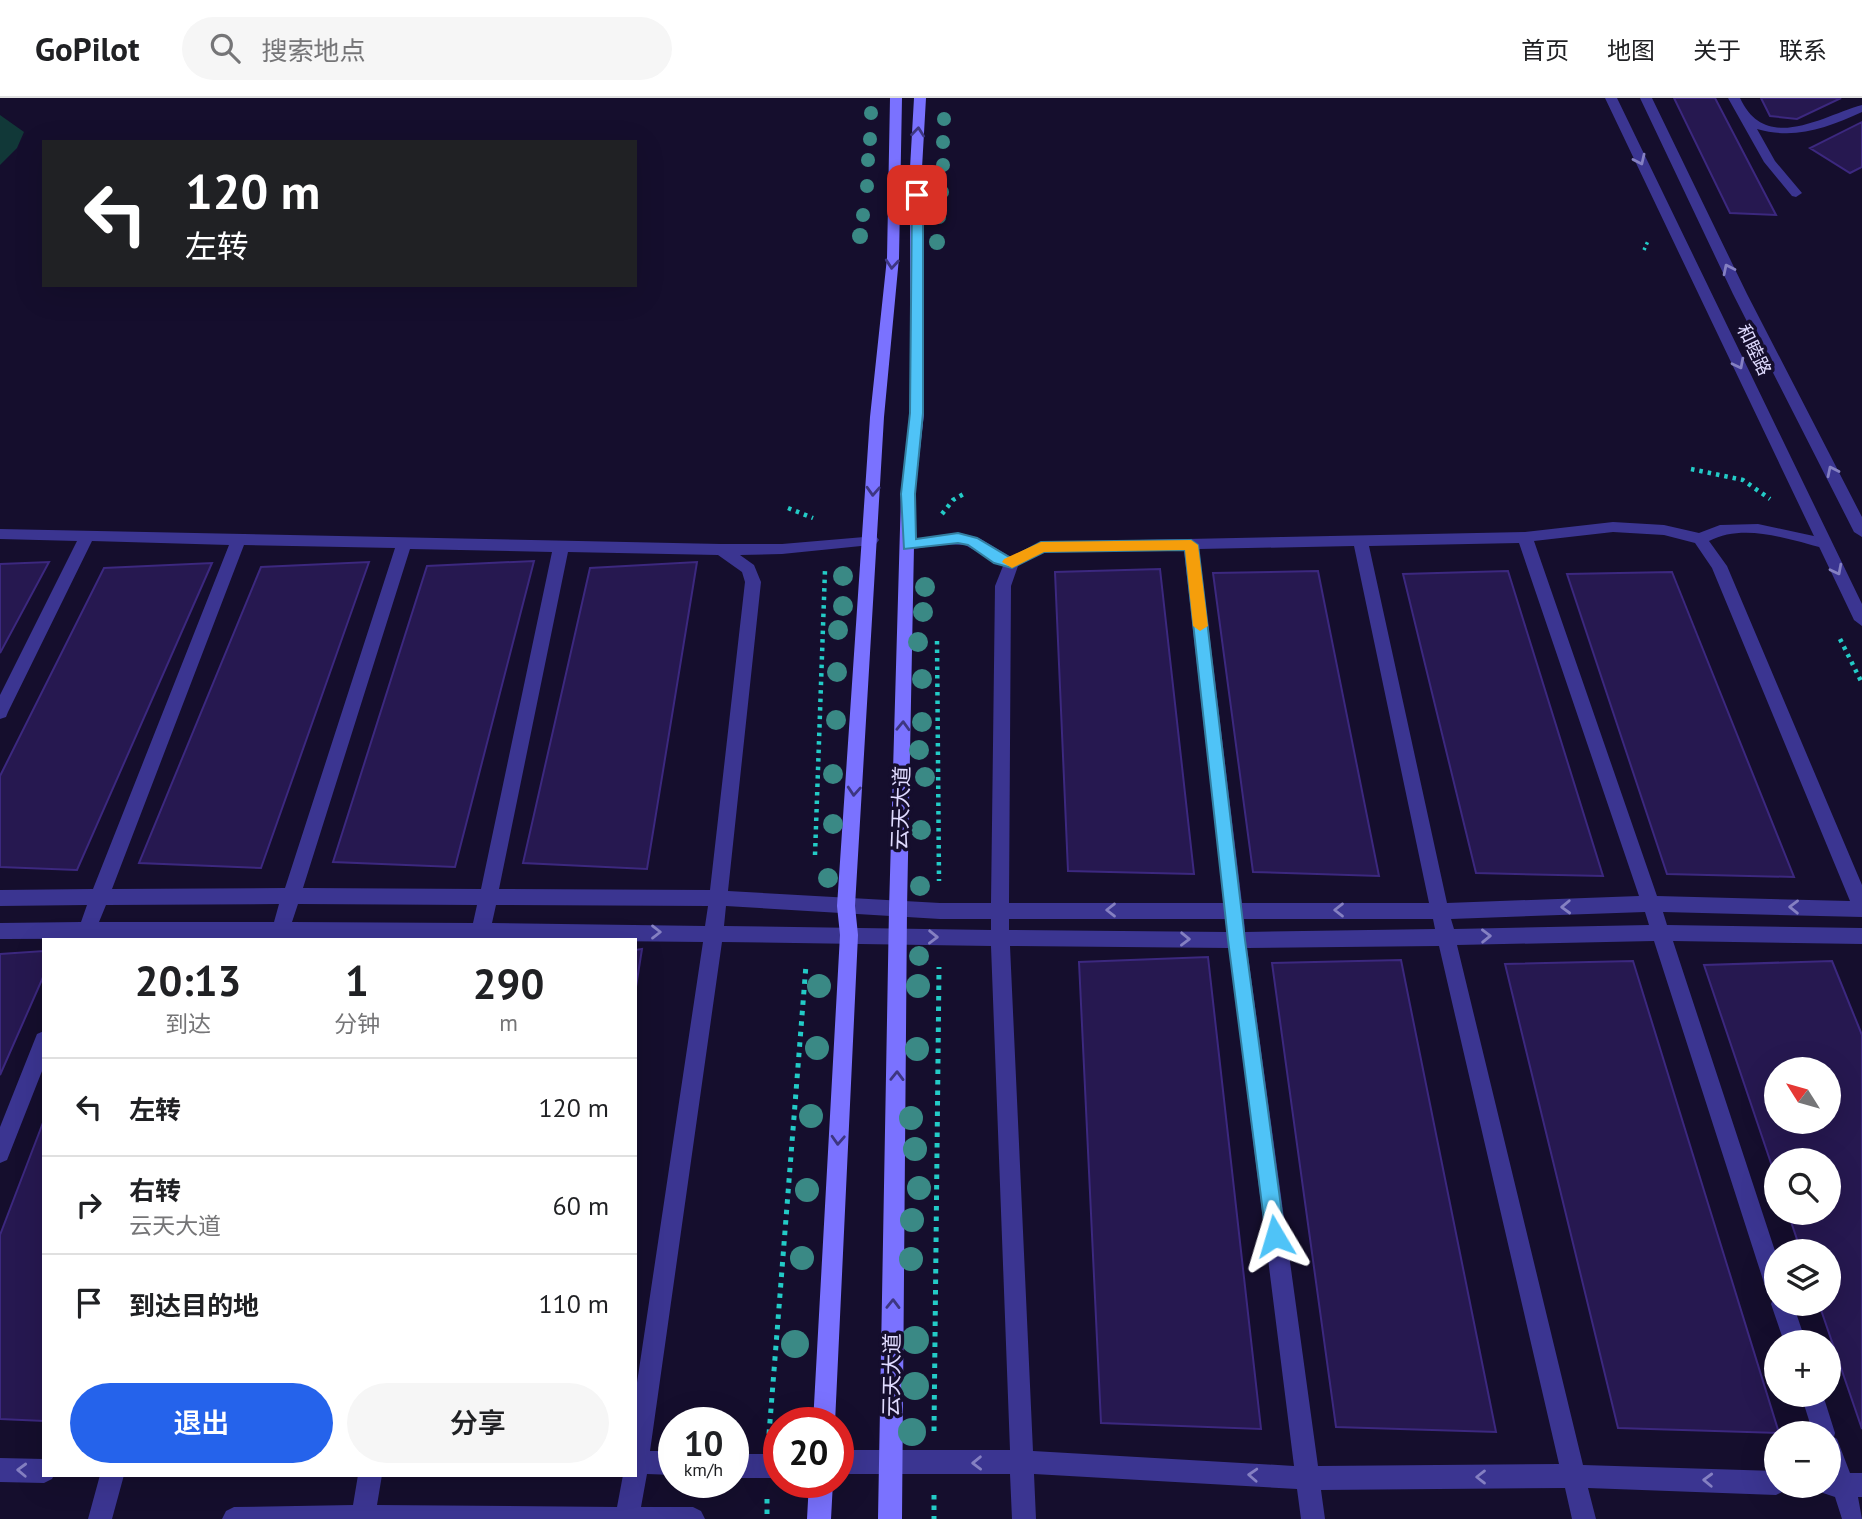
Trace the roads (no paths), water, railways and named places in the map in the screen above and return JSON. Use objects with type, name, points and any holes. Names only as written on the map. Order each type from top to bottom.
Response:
[{"type":"main road","points":[[825,1407],[849,935],[846,906],[877,417],[893,258],[896,98]]},
{"type":"main road","name":"云天大道","points":[[890,1519],[898,909],[909,545],[908,494],[917,413],[916,168],[920,98]]},
{"type":"main road","points":[[819,1519],[820,1498]]},
{"type":"street","name":"和睦路","points":[[1611,98],[1862,620]]},
{"type":"street","name":"和睦路","points":[[1646,98],[1740,295],[1862,532]]},
{"type":"street","points":[[1734,98],[1763,151],[1796,193]]},
{"type":"street","points":[[1744,117],[1768,128],[1813,130],[1862,108]]},
{"type":"street","points":[[1024,1519],[1000,936],[1003,586],[1012,563],[1041,547],[1525,537],[1613,527],[1664,530],[1700,539],[1719,530],[1742,529],[1787,534],[1823,543]]},
{"type":"street","points":[[0,534],[721,550],[822,547],[871,540]]},
{"type":"street","points":[[0,712],[87,536]]},
{"type":"street","points":[[1525,537],[1661,933],[1764,1249]]},
{"type":"street","points":[[909,545],[958,538],[972,541],[999,559],[1012,563]]},
{"type":"street","points":[[0,898],[717,898],[940,911],[1440,911],[1650,904],[1862,908],[1719,566],[1700,539]]},
{"type":"street","points":[[85,935],[238,540]]},
{"type":"street","points":[[1360,540],[1440,911],[1584,1519]]},
{"type":"street","points":[[278,935],[404,544]]},
{"type":"street","points":[[1191,545],[1233,909],[1313,1519]]},
{"type":"street","points":[[480,936],[561,547]]},
{"type":"street","points":[[637,1461],[713,932],[753,582],[749,569],[721,550]]},
{"type":"street","points":[[0,931],[85,935],[480,936],[713,932],[940,938],[1000,936],[1237,940],[1661,933],[1862,936]]},
{"type":"street","points":[[0,1153],[42,1045]]},
{"type":"street","points":[[854,1462],[1022,1462],[1307,1478],[1573,1476],[1764,1483]]},
{"type":"street","points":[[637,1468],[658,1465]]},
{"type":"street","points":[[0,1470],[42,1471]]},
{"type":"street","points":[[100,1519],[112,1477]]},
{"type":"street","points":[[363,1518],[370,1477]]},
{"type":"street","points":[[627,1518],[634,1477]]},
{"type":"street","points":[[1844,1485],[1854,1519]]},
{"type":"street","points":[[234,1519],[693,1519]]}]
